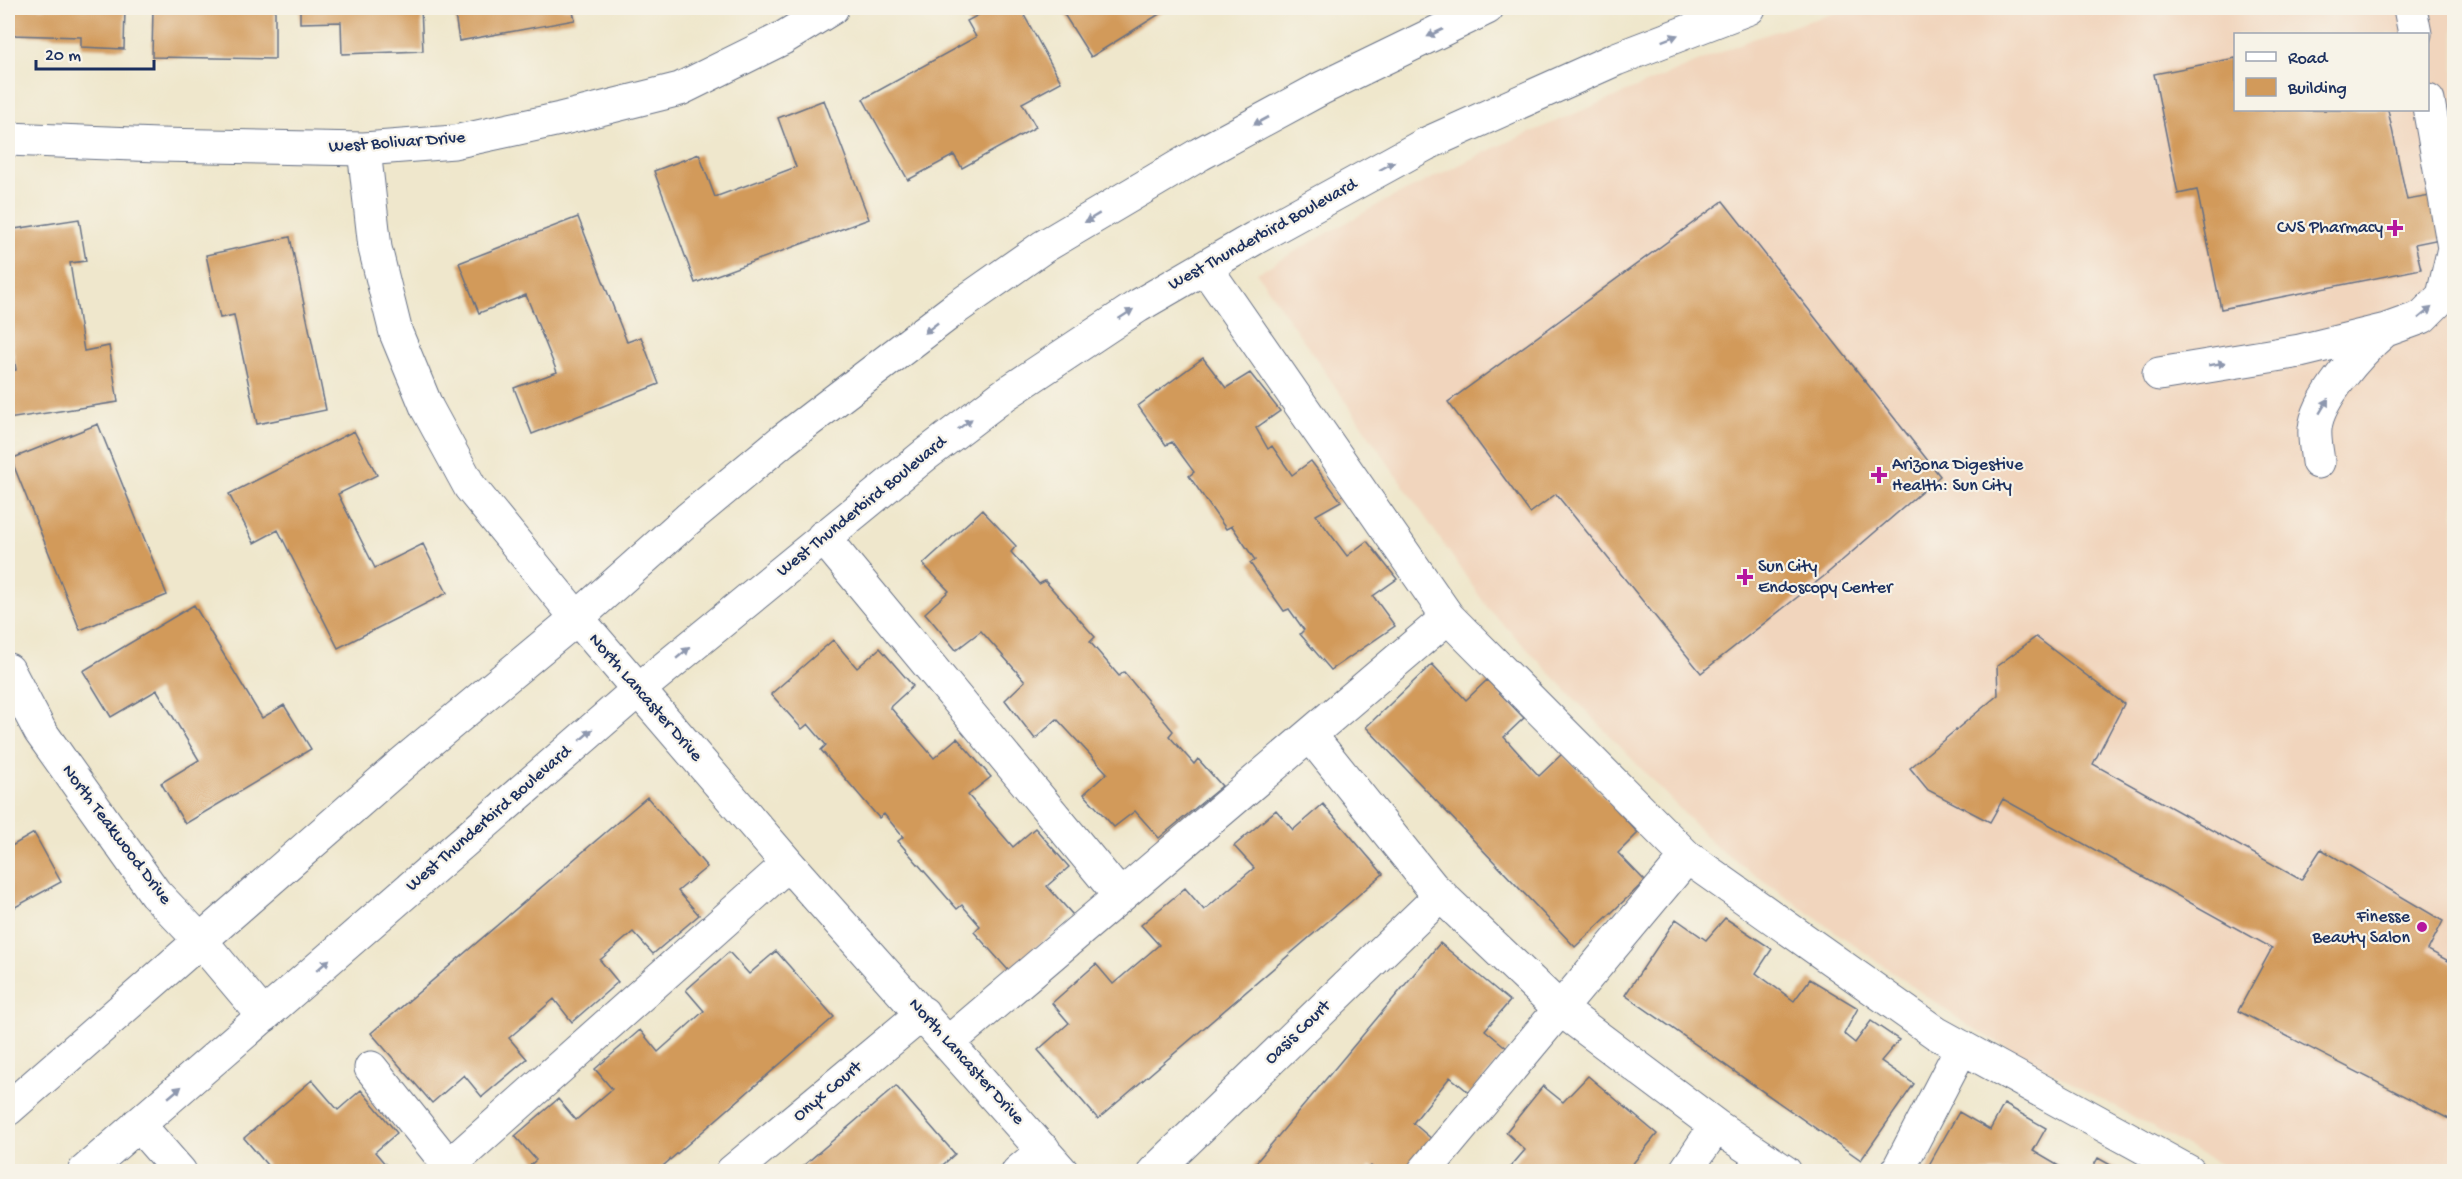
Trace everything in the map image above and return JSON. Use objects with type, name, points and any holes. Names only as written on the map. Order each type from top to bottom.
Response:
[{"type":"street","name":"West Bolivar Drive","points":[[8,139],[158,146],[364,149],[454,142],[560,119],[680,89],[783,38],[832,8]]},
{"type":"street","points":[[8,1109],[403,762],[577,618],[782,441],[956,308],[1043,246],[1200,154],[1310,94],[1487,8]]},
{"type":"street","name":"West Thunderbird Boulevard","points":[[84,1172],[638,690],[823,537],[1004,395],[1138,306],[1426,144],[1616,59],[1749,8]]},
{"type":"street","points":[[2410,8],[2415,33]]},
{"type":"street","points":[[2159,374],[2300,351],[2386,330],[2422,317],[2442,296],[2454,248],[2429,111]]},
{"type":"street","name":"North Lancaster Drive","points":[[364,149],[375,248],[396,333],[427,408],[470,487],[577,618],[788,864],[1053,1161]]},
{"type":"street","points":[[1205,267],[1448,617],[1687,857],[1936,1033],[2189,1172]]},
{"type":"street","points":[[2318,462],[2314,430],[2317,416],[2352,362],[2386,330]]},
{"type":"street","points":[[823,537],[1120,896]]},
{"type":"street","points":[[949,1042],[1448,617]]},
{"type":"street","name":"North Teakwood Drive","points":[[8,670],[40,731],[155,892],[200,940],[264,1016]]},
{"type":"street","points":[[1310,735],[1441,895],[1560,1009],[1716,1126],[1785,1172]]},
{"type":"street","points":[[1424,1172],[1687,857]]},
{"type":"street","points":[[371,1068],[452,1169],[788,864]]},
{"type":"street","name":"Oasis Court","points":[[1154,1172],[1441,895]]},
{"type":"street","name":"Onyx Court","points":[[732,1172],[923,1013]]},
{"type":"street","points":[[1897,1172],[1962,1047]]},
{"type":"street","points":[[138,1124],[180,1172]]},
{"type":"street","points":[[1685,1172],[1716,1126]]},
{"type":"street","points":[[1018,1172],[1053,1161]]},
{"type":"shaded area","points":[[1850,8],[2454,8],[2454,1171],[2232,1171],[1970,1027],[1716,847],[1487,607],[1257,273],[1383,202],[1496,147],[1752,39]]},
{"type":"building","points":[[12,8],[125,8],[124,49],[81,47],[81,37],[11,35]]},
{"type":"building","points":[[153,8],[275,8],[275,59],[152,57]]},
{"type":"building","points":[[300,8],[421,8],[423,51],[342,54],[341,22],[300,23]]},
{"type":"building","points":[[454,8],[572,8],[575,20],[459,41]]},
{"type":"building","points":[[991,8],[1020,8],[1061,82],[1022,103],[1036,127],[962,168],[954,155],[908,180],[863,99],[976,37],[967,21]]},
{"type":"building","points":[[1060,8],[1169,8],[1091,57]]},
{"type":"building","name":"CVS Pharmacy","points":[[2234,58],[2234,111],[2388,111],[2407,200],[2436,195],[2445,238],[2415,244],[2421,269],[2221,309],[2197,190],[2178,194],[2154,74]]},
{"type":"building","points":[[824,100],[869,219],[695,283],[654,171],[699,154],[715,197],[796,167],[778,118]]},
{"type":"building","points":[[1723,201],[1940,476],[1823,577],[1701,673],[1556,494],[1530,513],[1448,402]]},
{"type":"building","points":[[578,217],[627,342],[641,337],[659,384],[532,434],[514,388],[557,372],[526,295],[479,313],[459,263]]},
{"type":"building","points":[[79,219],[86,261],[70,263],[84,351],[109,346],[118,402],[8,419],[8,372],[16,370],[8,318],[8,230]]},
{"type":"building","points":[[290,237],[326,410],[257,424],[234,315],[220,318],[206,255]]},
{"type":"building","points":[[1203,358],[1226,388],[1250,373],[1280,411],[1256,428],[1268,449],[1272,446],[1292,475],[1311,461],[1341,501],[1316,515],[1347,556],[1367,541],[1397,579],[1373,596],[1395,626],[1331,670],[1300,634],[1304,630],[1289,609],[1284,611],[1250,563],[1255,560],[1232,526],[1226,529],[1189,476],[1194,472],[1172,442],[1166,445],[1138,406]]},
{"type":"building","points":[[98,424],[167,595],[80,630],[11,459]]},
{"type":"building","points":[[354,431],[377,475],[338,494],[375,568],[423,544],[447,593],[338,648],[278,530],[254,543],[229,494]]},
{"type":"building","points":[[982,510],[1016,546],[1011,552],[1039,584],[1045,581],[1095,637],[1090,642],[1119,676],[1124,672],[1173,731],[1169,736],[1194,764],[1198,759],[1222,786],[1159,838],[1135,811],[1114,827],[1084,794],[1107,773],[1057,719],[1035,739],[1005,700],[1025,681],[981,631],[956,650],[925,613],[949,591],[923,564]]},
{"type":"building","points":[[194,605],[262,718],[284,705],[311,749],[185,824],[161,783],[199,760],[157,690],[111,717],[83,671]]},
{"type":"building","points":[[2036,637],[2124,704],[2093,764],[2301,880],[2321,849],[2443,921],[2428,950],[2454,964],[2454,1109],[2449,1119],[2238,1011],[2272,948],[2003,799],[1990,822],[1928,790],[1910,768],[1998,695],[1997,666]]},
{"type":"building","points":[[833,640],[857,668],[880,648],[913,686],[890,707],[934,758],[957,738],[991,777],[968,795],[1013,847],[1035,828],[1069,867],[1047,886],[1073,915],[1009,971],[974,932],[980,926],[962,905],[957,909],[898,841],[903,837],[884,814],[879,818],[821,750],[826,745],[808,724],[802,729],[771,694]]},
{"type":"building","points":[[1432,664],[1466,700],[1487,680],[1524,718],[1504,737],[1539,776],[1563,753],[1638,833],[1618,853],[1645,881],[1575,947],[1366,727]]},
{"type":"building","points":[[647,797],[707,867],[678,891],[699,915],[653,954],[633,932],[600,960],[618,982],[572,1022],[554,999],[509,1038],[527,1059],[482,1097],[464,1075],[432,1103],[371,1033]]},
{"type":"building","points":[[1323,804],[1383,874],[1098,1119],[1038,1050],[1069,1023],[1052,1003],[1096,964],[1113,984],[1159,945],[1141,925],[1185,888],[1204,910],[1254,868],[1234,846],[1276,810],[1293,830]]},
{"type":"building","points":[[34,833],[61,882],[8,911],[8,848]]},
{"type":"building","points":[[1725,918],[1772,949],[1756,973],[1794,1001],[1810,979],[1858,1008],[1844,1034],[1855,1043],[1871,1021],[1899,1040],[1881,1061],[1914,1084],[1861,1160],[1625,995],[1676,919],[1706,940]]},
{"type":"building","points":[[1440,943],[1510,1001],[1485,1030],[1508,1049],[1471,1094],[1450,1077],[1413,1123],[1433,1140],[1407,1172],[1377,1172],[1371,1166],[1366,1172],[1248,1172]]},
{"type":"building","points":[[776,951],[834,1017],[656,1172],[523,1172],[536,1160],[515,1136],[558,1099],[576,1120],[612,1089],[595,1069],[640,1030],[658,1052],[704,1011],[686,990],[729,952],[749,974]]},
{"type":"building","points":[[1588,1076],[1657,1134],[1626,1172],[1506,1172],[1525,1150],[1506,1132],[1543,1086],[1563,1102]]},
{"type":"building","points":[[312,1080],[338,1110],[361,1090],[397,1133],[375,1152],[392,1172],[273,1172],[244,1138]]},
{"type":"building","points":[[896,1086],[955,1154],[935,1172],[796,1172]]},
{"type":"building","points":[[2004,1104],[2046,1128],[2033,1151],[2069,1172],[1925,1172],[1959,1112],[1990,1130]]},
{"type":"building","points":[[2098,1158],[2123,1172],[2090,1172]]},
{"type":"place","name":"CVS Pharmacy","points":[[2395,228]]},
{"type":"place","name":"Arizona Digestive Health: Sun City","points":[[1879,475]]},
{"type":"place","name":"Sun City Endoscopy Center","points":[[1745,577]]},
{"type":"place","name":"Finesse Beauty Salon","points":[[2422,927]]}]
